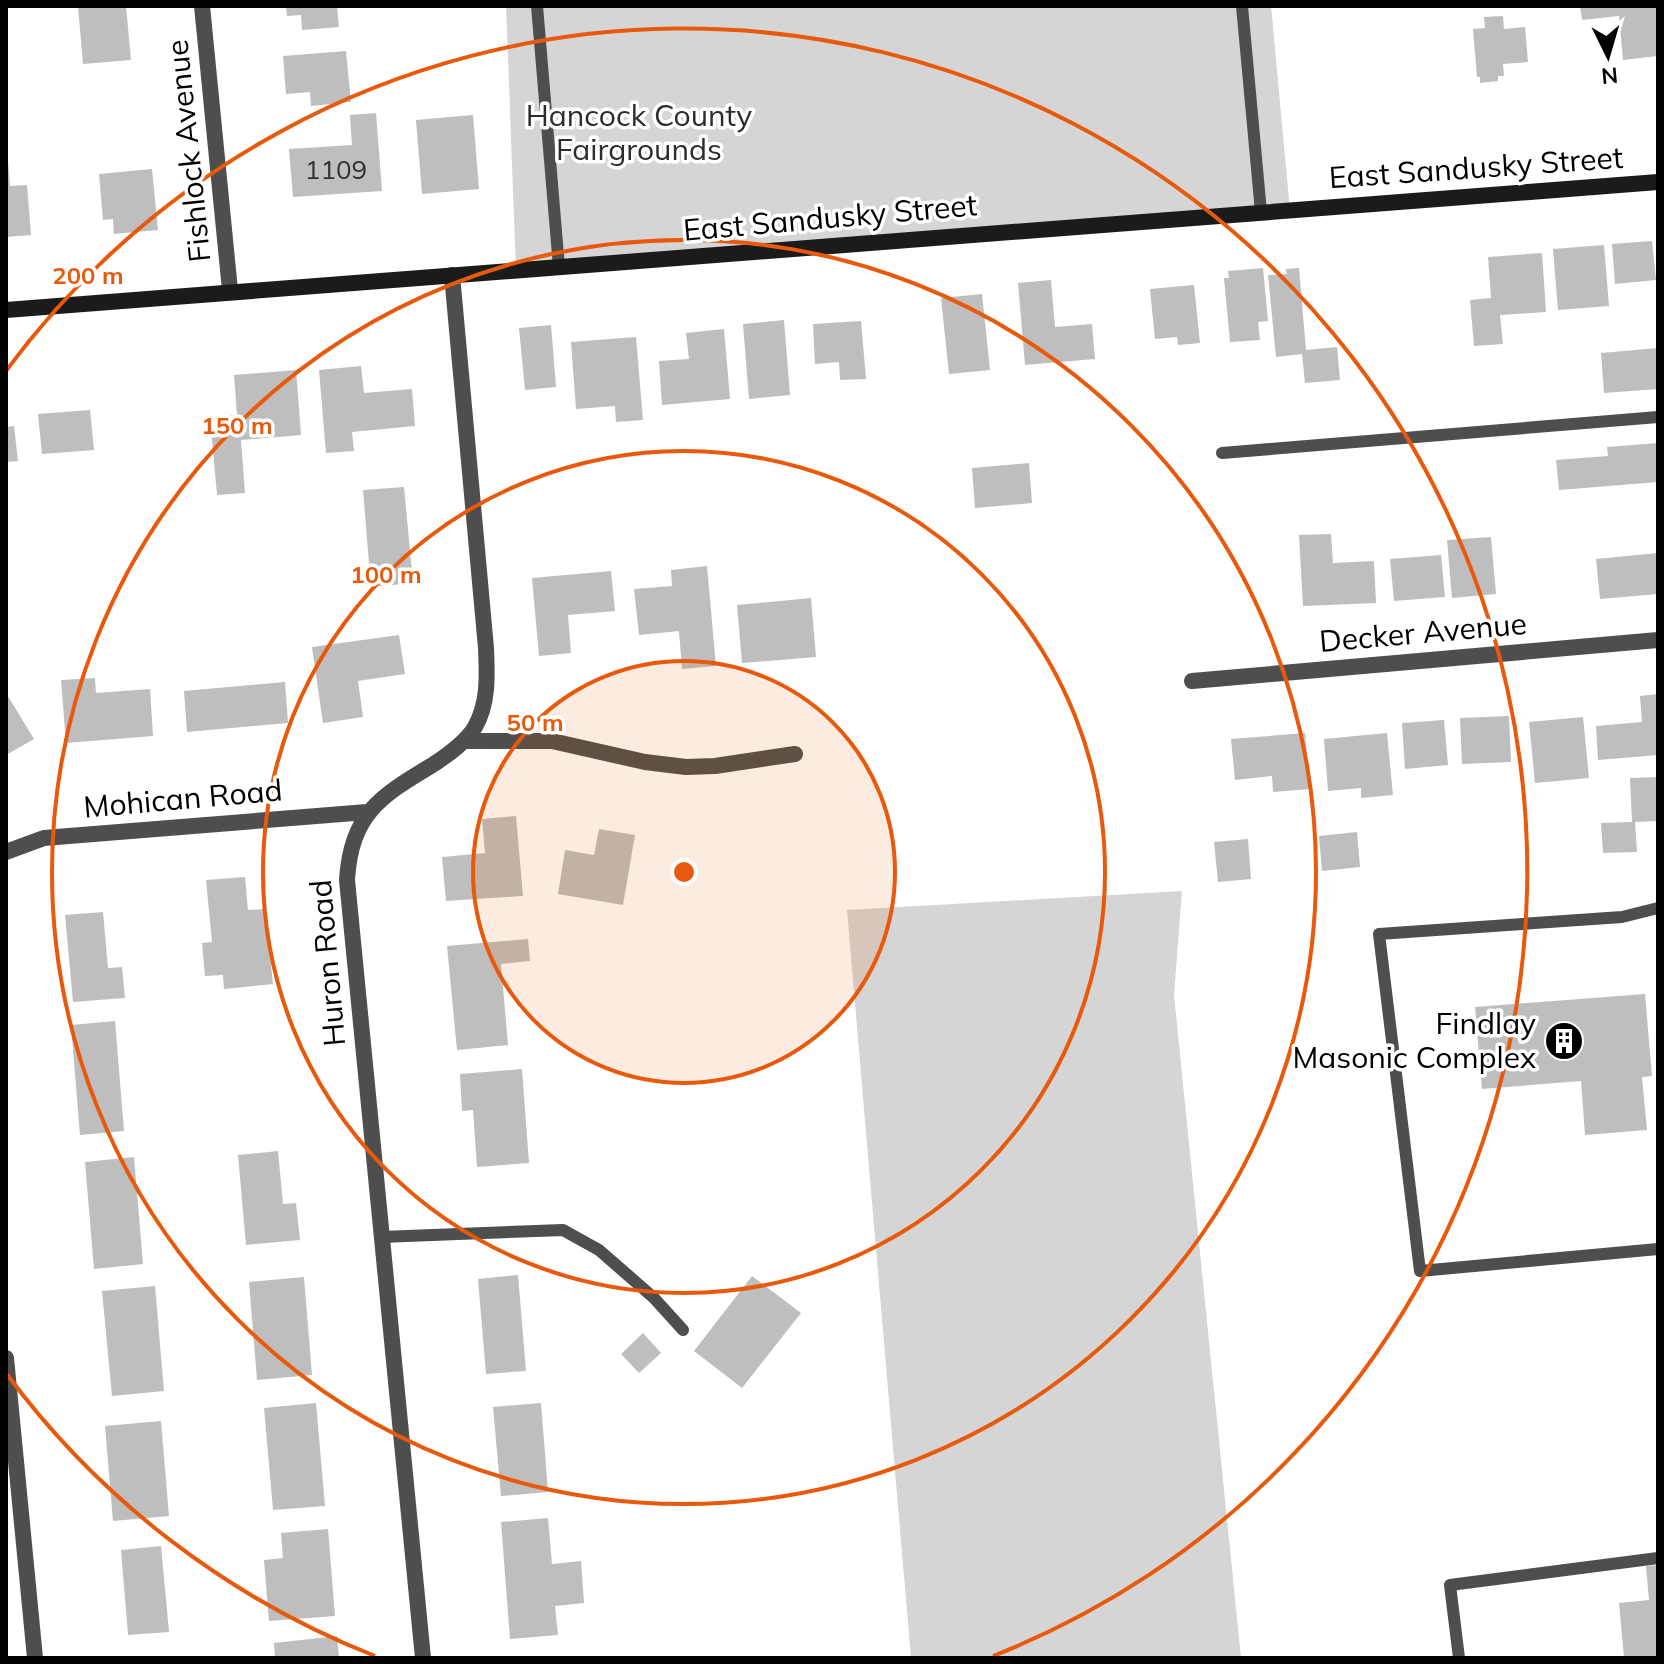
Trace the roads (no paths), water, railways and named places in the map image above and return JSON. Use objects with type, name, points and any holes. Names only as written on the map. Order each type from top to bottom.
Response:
[{"type":"main road","name":"East Sandusky Street","points":[[6,310],[230,290],[1658,182]]},
{"type":"street","name":"Fishlock Avenue","points":[[202,6],[230,290]]},
{"type":"street","name":"Huron Road","points":[[423,1658],[347,880],[353,839],[367,812],[391,790],[445,757],[464,741],[475,727],[487,689],[486,648],[452,275]]},
{"type":"street","name":"Decker Avenue","points":[[1192,681],[1658,640]]},
{"type":"street","points":[[464,741],[552,741],[645,762],[686,767],[715,766],[795,754]]},
{"type":"street","name":"Mohican Road","points":[[6,852],[44,838],[367,812]]},
{"type":"street","points":[[6,1358],[35,1658]]},
{"type":"lane","points":[[537,6],[559,267]]},
{"type":"lane","points":[[1242,6],[1261,212]]},
{"type":"lane","points":[[1222,453],[1658,417]]},
{"type":"lane","points":[[1658,908],[1622,917],[1379,934],[1420,1271],[1658,1249]]},
{"type":"lane","points":[[381,1237],[563,1230],[599,1250],[654,1298],[683,1330]]},
{"type":"lane","points":[[1459,1658],[1450,1585],[1658,1558]]},
{"type":"place","name":"Findlay Masonic Complex","points":[[1564,1041]]},
{"type":"park label","name":"Hancock County Fairgrounds","points":[[639,133]]}]
